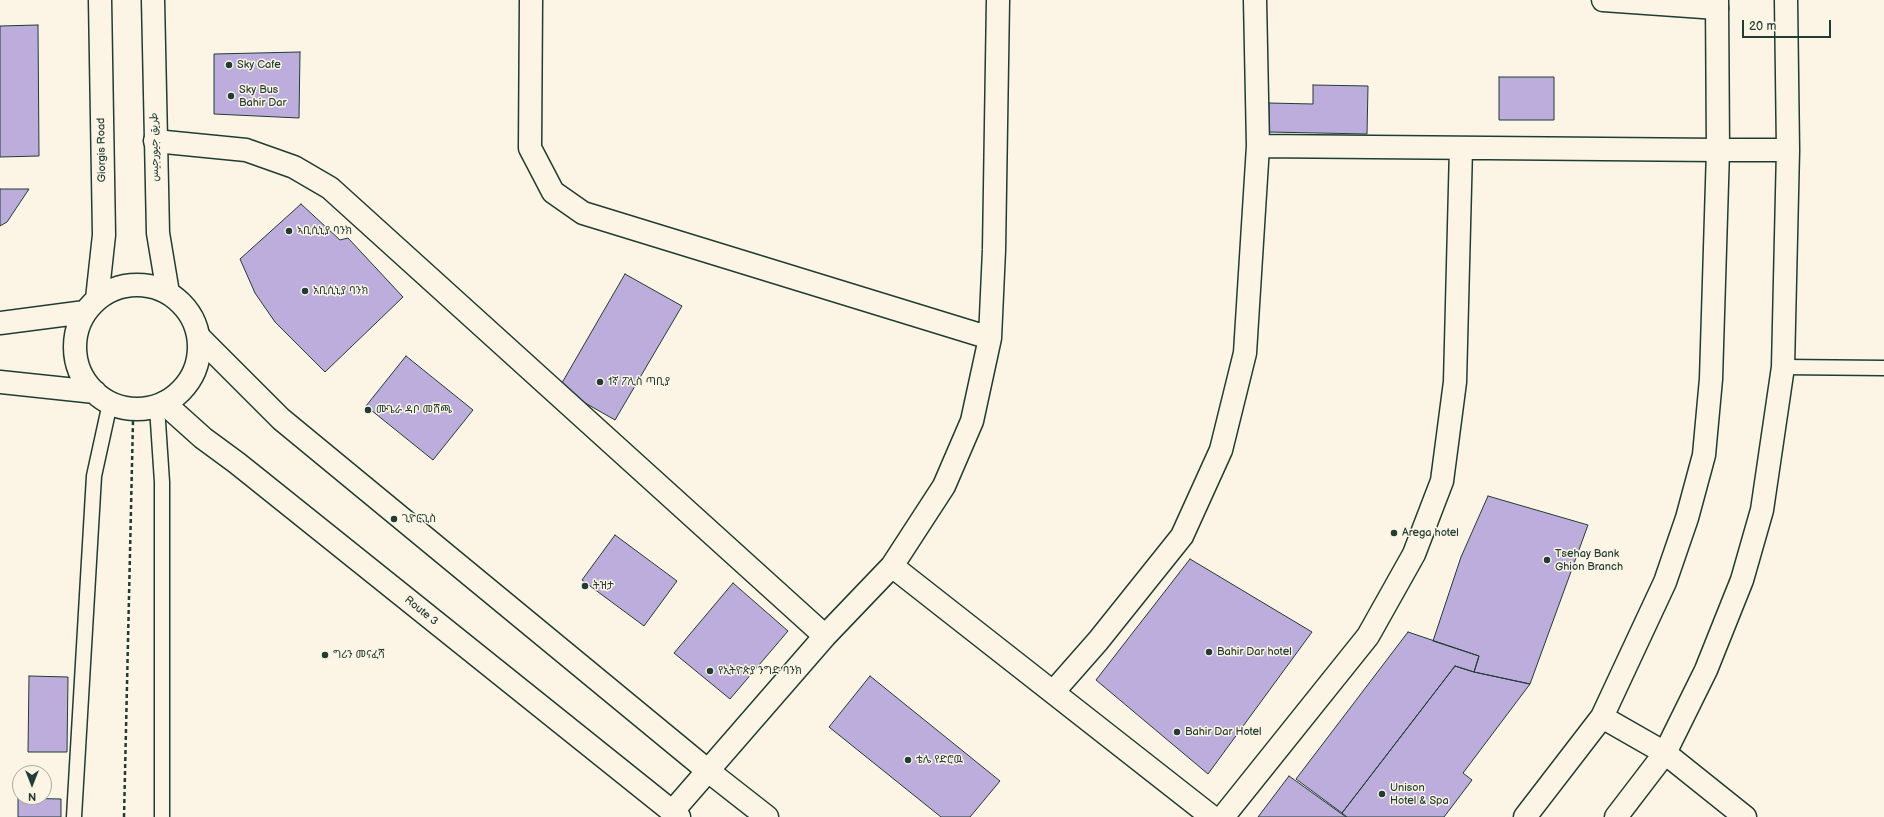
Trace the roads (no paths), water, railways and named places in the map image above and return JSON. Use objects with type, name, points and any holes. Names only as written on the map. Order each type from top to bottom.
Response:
[{"type":"main road","name":"Giorgis Road","points":[[91,306],[104,235],[100,0]]},
{"type":"main road","name":"طريق جيورجيس","points":[[153,0],[158,233],[168,292]]},
{"type":"main road","points":[[531,0],[530,148],[554,192],[583,213],[990,338]]},
{"type":"main road","points":[[673,815],[707,770],[825,636],[892,566],[944,486],[972,421],[990,338],[994,250],[998,0]]},
{"type":"main road","points":[[1054,691],[1098,641],[1182,536],[1221,450],[1245,354],[1258,146],[1255,0]]},
{"type":"main road","points":[[1525,817],[1602,717],[1665,582],[1687,518],[1704,455],[1710,379],[1718,150],[1717,4],[1603,0]]},
{"type":"main road","points":[[1616,817],[1666,752],[1706,670],[1742,580],[1762,510],[1783,367],[1788,150],[1786,0]]},
{"type":"main road","points":[[155,141],[246,150],[294,167],[330,188],[825,636]]},
{"type":"main road","points":[[1258,146],[1788,150]]},
{"type":"main road","points":[[1224,817],[1368,636],[1414,554],[1442,481],[1455,382],[1460,148]]},
{"type":"main road","points":[[0,382],[102,398],[134,408],[160,405],[181,392],[193,376],[199,357],[199,337],[194,320],[186,309],[168,292],[150,286],[131,285],[113,290],[91,306],[78,327],[76,339],[77,362],[84,378],[102,398]]},
{"type":"main road","points":[[0,323],[91,306]]},
{"type":"main road","points":[[199,337],[281,419],[707,770],[767,817]]},
{"type":"main road","name":"Route 3","points":[[160,405],[237,463],[673,815]]},
{"type":"main road","points":[[892,566],[1054,691],[1212,817]]},
{"type":"main road","points":[[1602,717],[1666,752],[1745,817]]},
{"type":"lane","points":[[1783,367],[1884,368]]},
{"type":"lane","points":[[74,817],[94,476],[102,398]]},
{"type":"lane","points":[[160,405],[162,482],[162,817]]},
{"type":"place","name":"Sky Cafe","points":[[229,65]]},
{"type":"place","name":"Sky Bus Bahir Dar","points":[[231,96]]},
{"type":"place","name":"ኣቢሲኒያ ባንክ","points":[[289,231]]},
{"type":"place","name":"አቢሲኒያ ባንክ","points":[[305,291]]},
{"type":"place","name":"1ኛ ፖሊስ ጣቢያ","points":[[600,382]]},
{"type":"place","name":"ሙጌራ ዳቦ መሸጫ","points":[[368,410]]},
{"type":"place","name":"ጊዮርጊስ","points":[[394,519]]},
{"type":"place","name":"Arega hotel","points":[[1394,533]]},
{"type":"place","name":"Tsehay Bank Ghion Branch","points":[[1547,560]]},
{"type":"place","name":"ትዝታ","points":[[585,586]]},
{"type":"place","name":"Bahir Dar hotel","points":[[1209,652]]},
{"type":"place","name":"ግሪን መናፈሻ","points":[[325,655]]},
{"type":"place","name":"የኢትዮጵያ ንግድ ባንክ","points":[[710,671]]},
{"type":"place","name":"Bahir Dar Hotel","points":[[1177,732]]},
{"type":"place","name":"ቴሌ የድሮዉ","points":[[908,760]]},
{"type":"place","name":"Unison Hotel & Spa","points":[[1382,794]]}]
